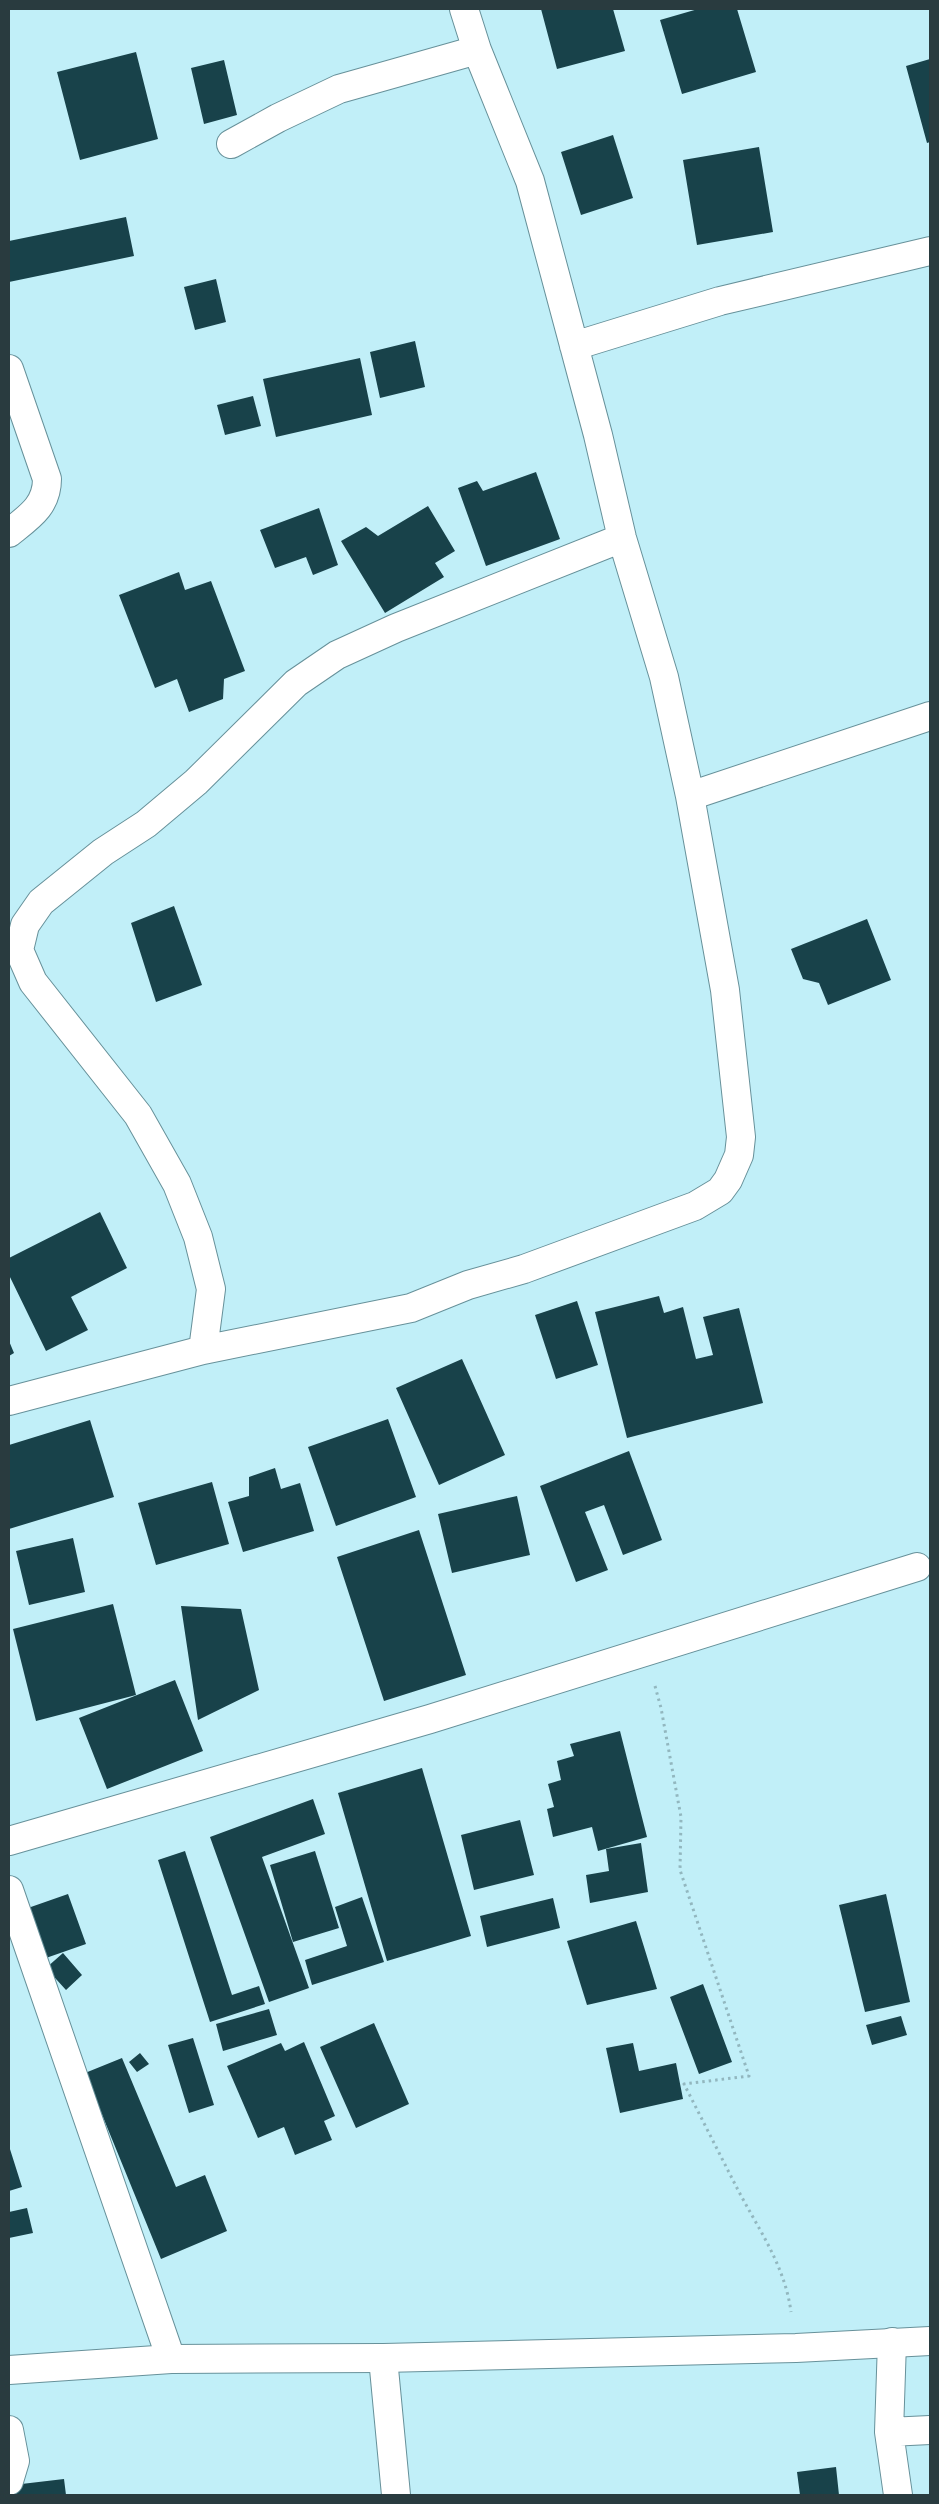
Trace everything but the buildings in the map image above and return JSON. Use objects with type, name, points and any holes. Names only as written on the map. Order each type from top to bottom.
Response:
[{"type":"street","points":[[9,1401],[203,1350],[411,1308],[468,1285],[524,1270],[695,1206],[720,1191],[736,1166],[741,1137],[725,990],[690,796],[664,677],[622,538],[598,435],[530,182],[477,50],[464,9]]},
{"type":"street","points":[[231,144],[278,118],[339,89],[477,50]]},
{"type":"street","points":[[574,346],[720,301],[930,251]]},
{"type":"street","points":[[9,369],[40,457],[47,486],[47,494],[42,503],[9,533]]},
{"type":"street","points":[[203,1350],[211,1290],[198,1237],[177,1184],[138,1115],[33,982],[14,938],[41,902],[104,852],[146,824],[189,788],[296,684],[329,661],[396,628],[622,538]]},
{"type":"street","points":[[690,796],[930,716]]},
{"type":"street","points":[[9,1841],[291,1760],[917,1567]]},
{"type":"street","points":[[9,1890],[171,2359]]},
{"type":"street","points":[[9,2370],[171,2359],[384,2358],[796,2348],[930,2341]]},
{"type":"street","points":[[892,2342],[889,2432],[898,2495]]},
{"type":"street","points":[[384,2358],[395,2491]]},
{"type":"street","points":[[9,2430],[15,2462],[9,2481]]},
{"type":"street","points":[[889,2432],[930,2430]]},
{"type":"path","points":[[645,1652],[661,1708],[681,1817],[680,1870],[749,2076],[684,2084],[738,2191],[776,2257],[789,2291],[796,2348]]}]
